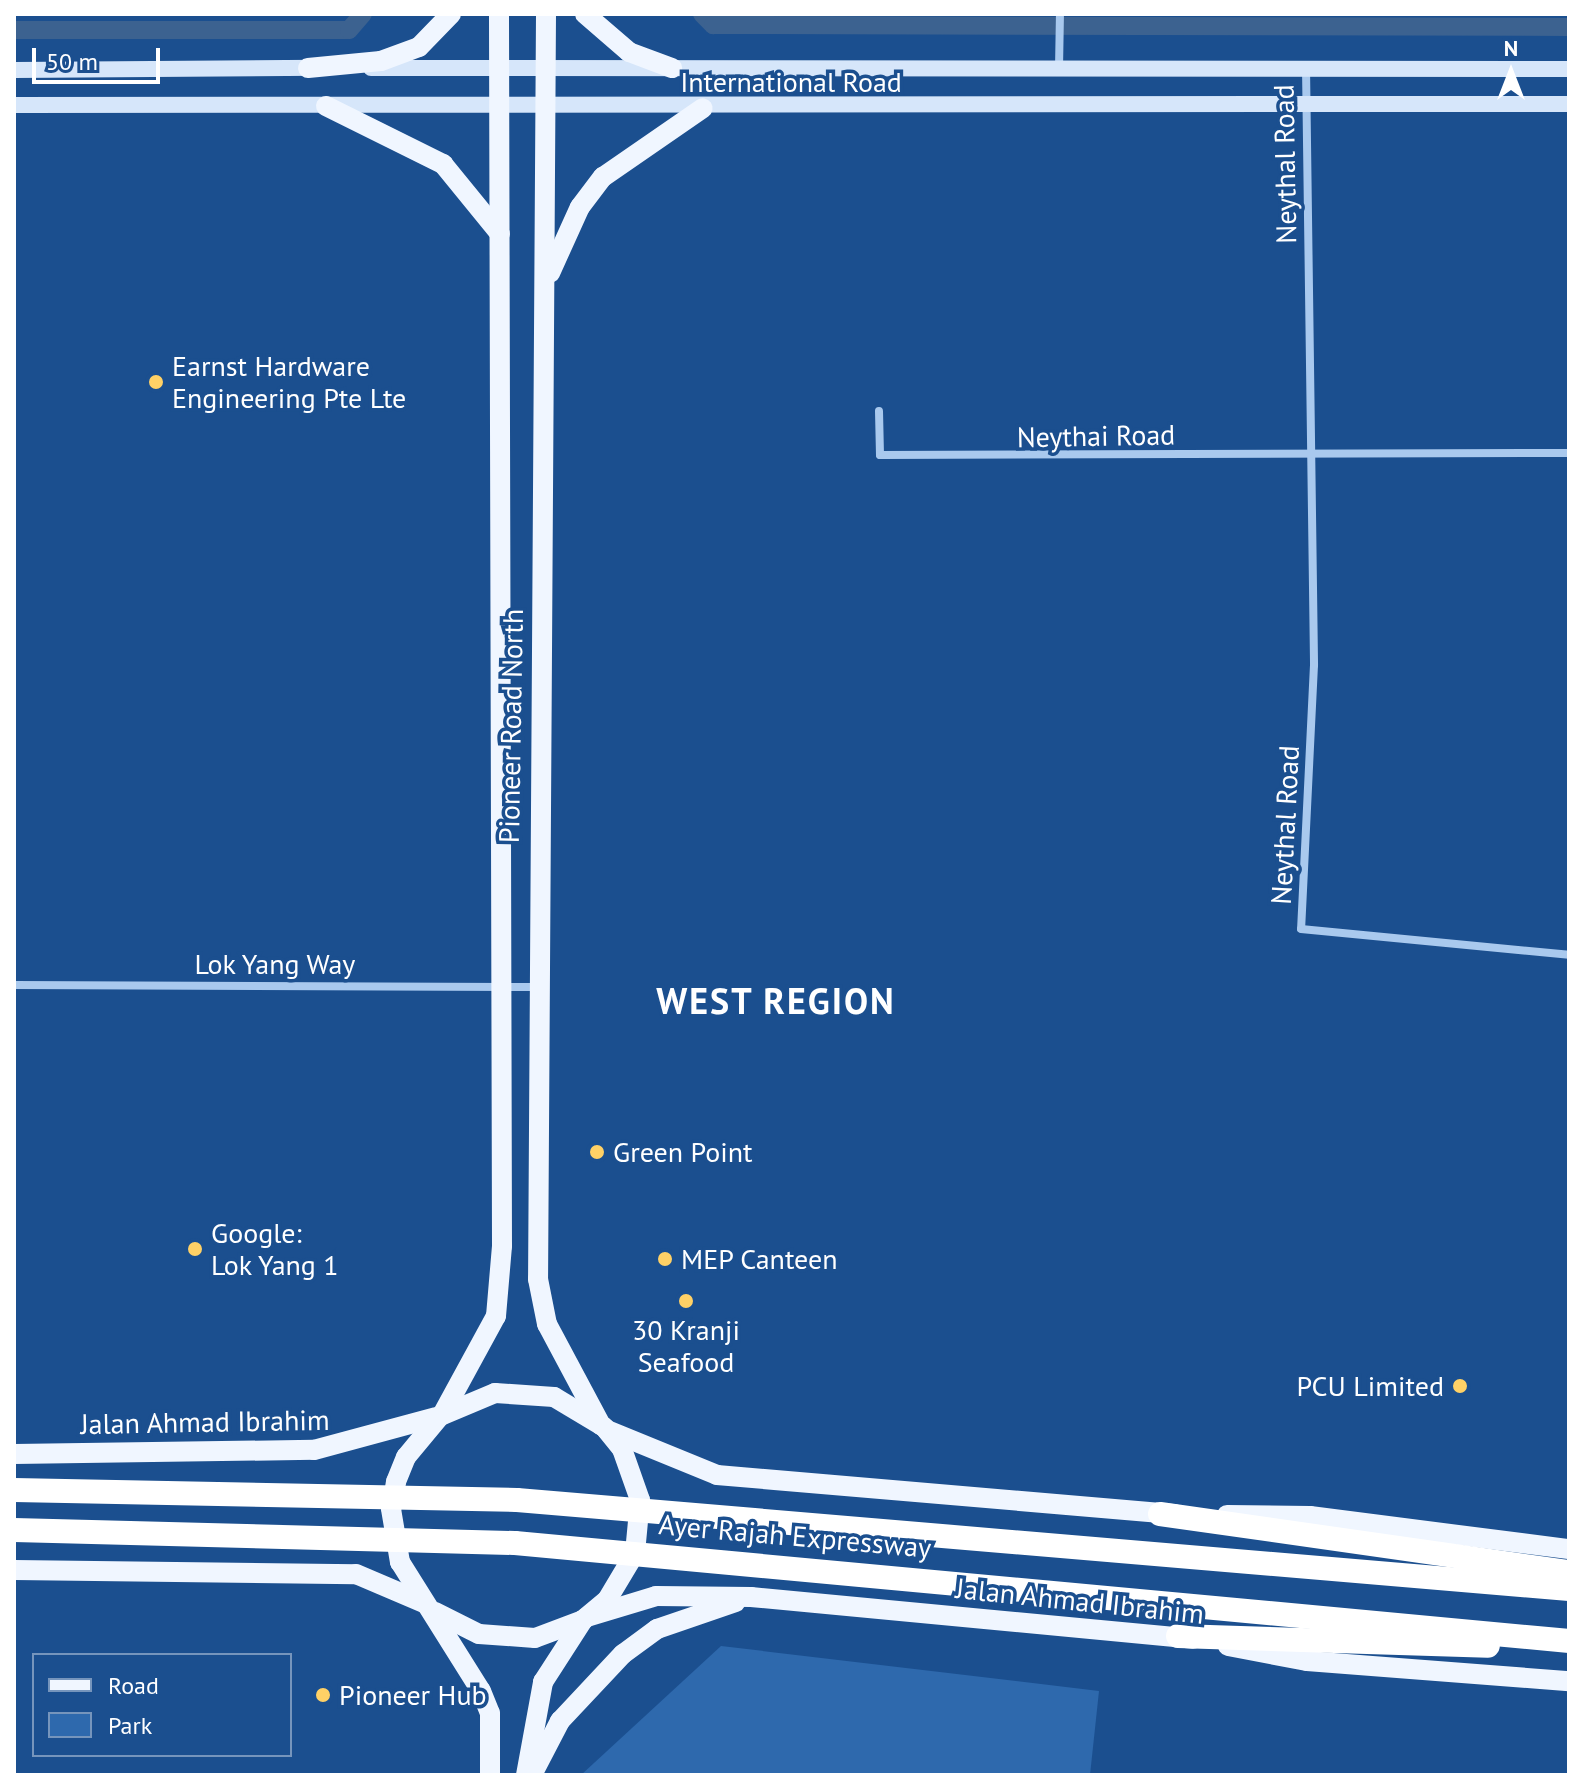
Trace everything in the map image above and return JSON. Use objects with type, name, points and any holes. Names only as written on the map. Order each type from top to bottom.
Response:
[{"type":"highway","name":"Ayer Rajah Expressway","points":[[14,1490],[517,1500],[1569,1589]]},
{"type":"highway","points":[[1160,1514],[1569,1572]]},
{"type":"highway","name":"Ayer Rajah Expressway","points":[[14,1530],[515,1543],[1025,1586],[1569,1641]]},
{"type":"highway","points":[[1178,1636],[1474,1648],[1508,1637]]},
{"type":"main road","points":[[308,68],[381,61],[419,47],[451,14]]},
{"type":"main road","name":"Pioneer Road North","points":[[441,1416],[496,1316],[502,987],[499,14]]},
{"type":"main road","name":"Pioneer Road North","points":[[546,14],[547,281],[536,987],[538,1279],[547,1324],[604,1427]]},
{"type":"main road","points":[[585,14],[629,52],[672,68]]},
{"type":"main road","name":"International Road","points":[[14,70],[1569,69]]},
{"type":"main road","name":"International Road","points":[[14,105],[499,109],[1569,104]]},
{"type":"main road","points":[[326,106],[443,164],[500,234]]},
{"type":"main road","points":[[547,281],[580,207],[603,177],[703,108]]},
{"type":"main road","points":[[490,1775],[490,1713],[433,1610],[400,1562],[391,1509],[406,1457],[441,1416],[495,1393],[525,1391],[554,1397],[604,1427],[717,1475],[1160,1514],[1310,1516],[1569,1549]]},
{"type":"main road","name":"Jalan Ahmad Ibrahim","points":[[14,1454],[314,1450],[441,1416]]},
{"type":"main road","points":[[526,1775],[543,1682],[585,1619],[624,1578],[640,1527],[634,1474],[604,1427]]},
{"type":"main road","points":[[14,1570],[356,1574],[433,1610],[507,1639],[535,1638],[585,1619]]},
{"type":"main road","name":"Jalan Ahmad Ibrahim","points":[[585,1619],[656,1596],[751,1597],[1178,1636],[1307,1661],[1569,1681]]},
{"type":"main road","points":[[532,1775],[560,1721],[623,1654],[657,1629],[751,1597]]},
{"type":"street","points":[[1059,69],[1060,14]]},
{"type":"street","name":"Neythal Road","points":[[1306,67],[1314,665],[1301,929],[1569,955]]},
{"type":"street","name":"Neythai Road","points":[[879,411],[880,455],[1312,454]]},
{"type":"street","points":[[1312,454],[1569,453]]},
{"type":"street","name":"Lok Yang Way","points":[[14,985],[536,987]]},
{"type":"green space","points":[[721,1646],[1099,1691],[1090,1775],[581,1775]]},
{"type":"waterway","points":[[14,30],[349,30],[363,14]]},
{"type":"waterway","points":[[702,14],[713,25],[1569,27]]},
{"type":"place","name":"Earnst Hardware Engineering Pte Lte","points":[[156,382]]},
{"type":"place","name":"Green Point","points":[[597,1152]]},
{"type":"place","name":"Google: Lok Yang 1","points":[[195,1249]]},
{"type":"place","name":"MEP Canteen","points":[[665,1259]]},
{"type":"place","name":"30 Kranji Seafood","points":[[686,1301]]},
{"type":"place","name":"PCU Limited","points":[[1460,1386]]},
{"type":"place","name":"Pioneer Hub","points":[[323,1695]]},
{"type":"district","name":"WEST REGION","points":[[776,1001]]}]
